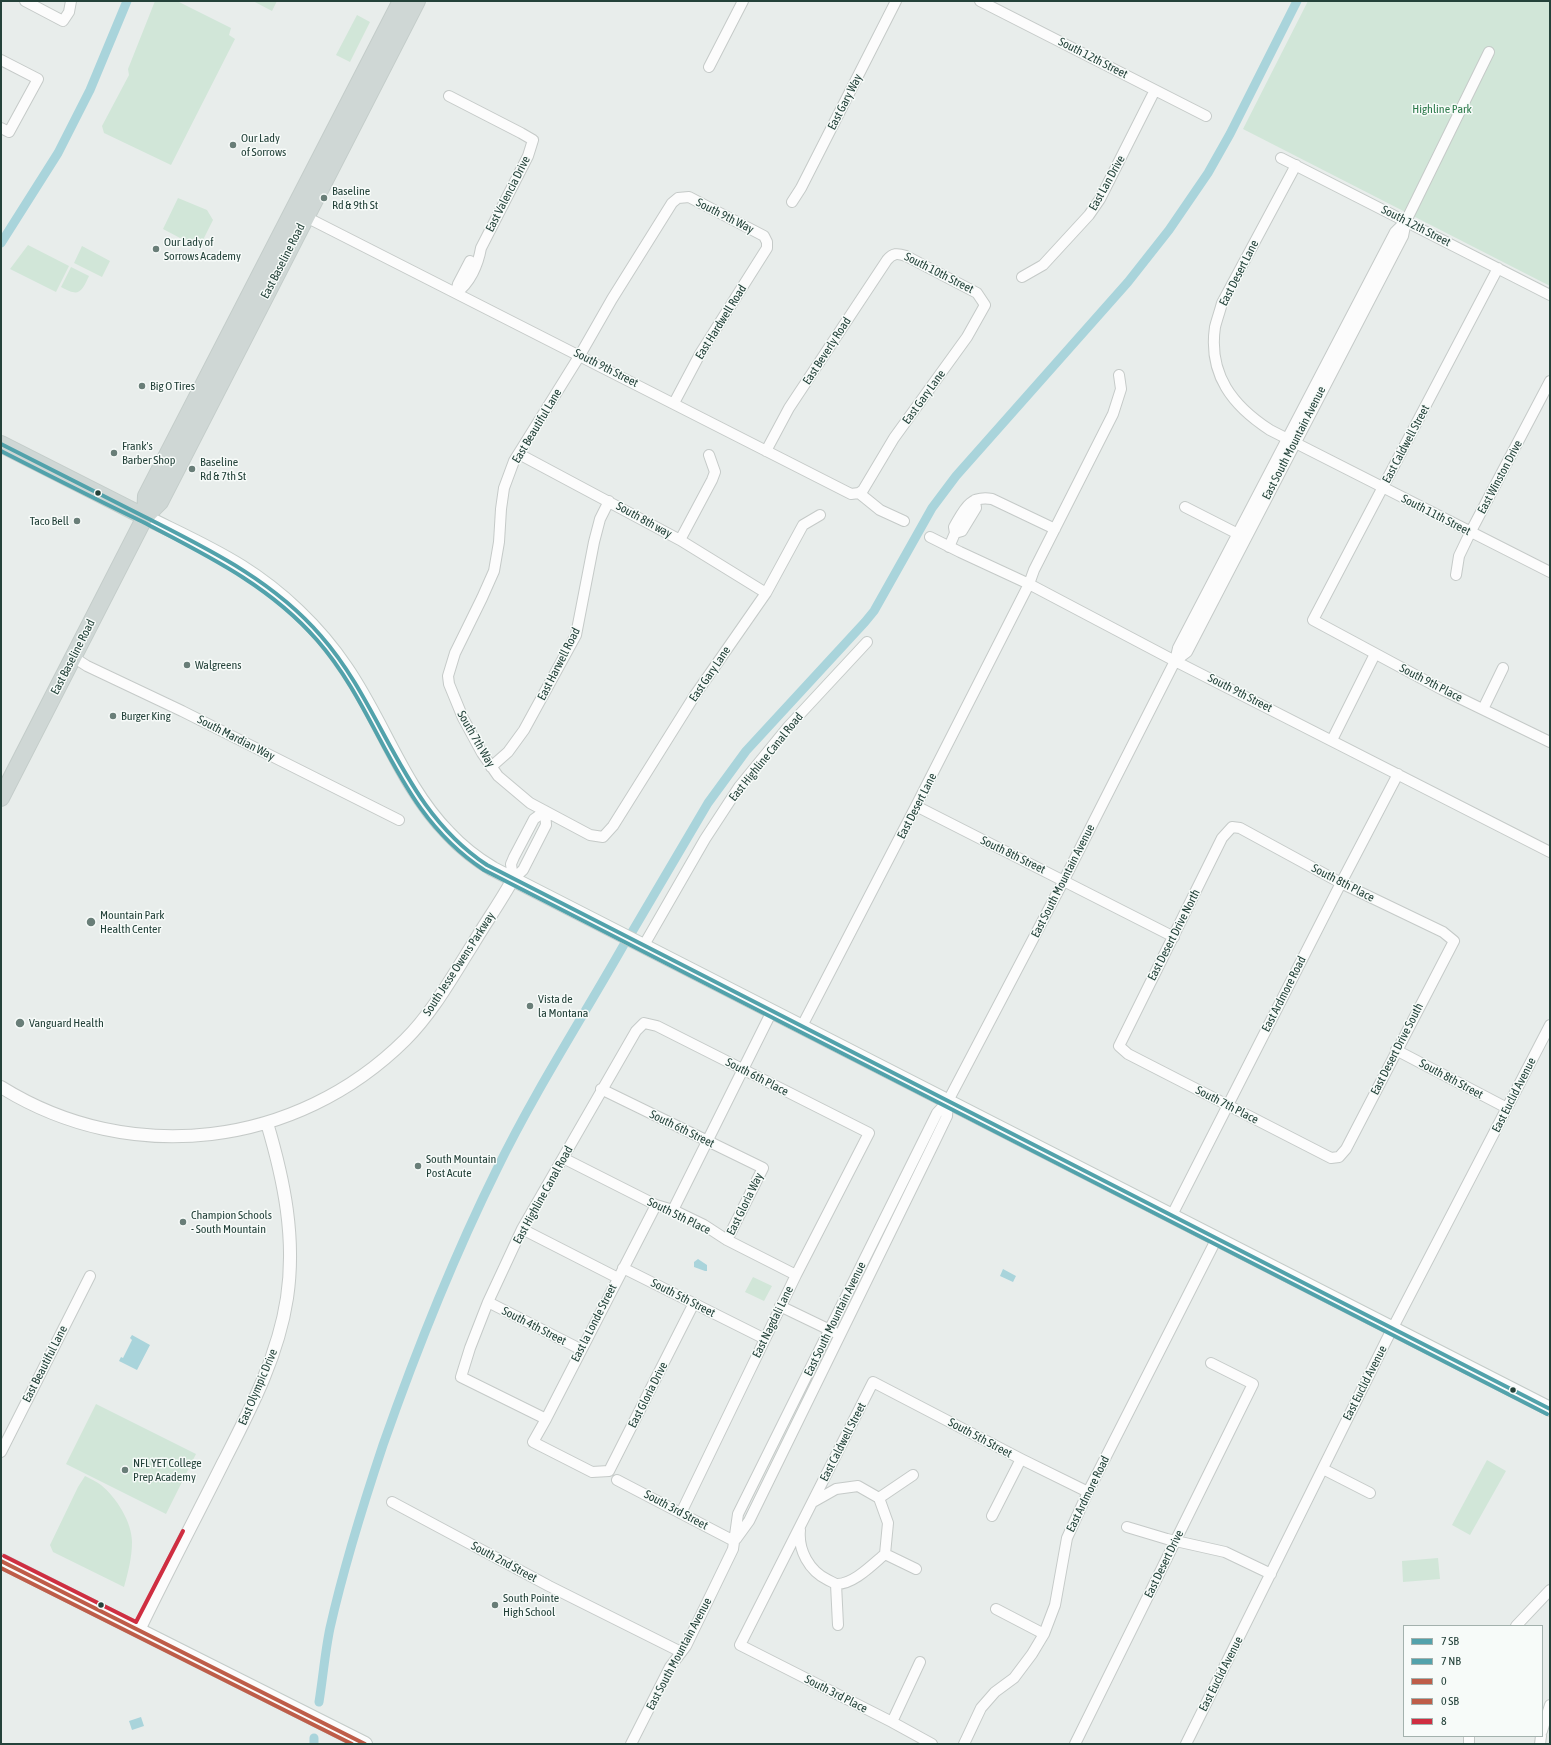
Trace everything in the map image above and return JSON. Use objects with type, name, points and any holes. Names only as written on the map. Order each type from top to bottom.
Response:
[{"type":"main road","name":"East Baseline Road","points":[[396,26],[401,1]]},
{"type":"main road","name":"East Baseline Road","points":[[1,798],[144,517],[160,502],[225,359],[396,26],[417,1]]},
{"type":"main road","points":[[1,444],[241,567],[276,593],[298,612],[346,667],[409,780],[436,820],[465,850],[492,869],[644,945],[1550,1409]]},
{"type":"main road","points":[[1,1561],[365,1744]]},
{"type":"street","points":[[25,1],[63,21],[69,12],[71,1]]},
{"type":"street","points":[[709,67],[743,1]]},
{"type":"street","name":"East Gary Way","points":[[792,202],[805,181],[896,1]]},
{"type":"street","name":"South 12th Street","points":[[980,1],[1206,116]]},
{"type":"street","name":"East South Mountain Avenue","points":[[632,1744],[670,1667],[686,1646],[730,1555],[734,1541],[738,1514],[937,1113],[948,1101],[1064,880],[1175,661],[1178,648],[1241,536],[1291,440],[1395,232],[1406,221],[1489,52]]},
{"type":"street","points":[[1,60],[38,79],[5,130]]},
{"type":"street","name":"East Lan Drive","points":[[1022,276],[1042,265],[1089,215],[1100,199],[1155,90]]},
{"type":"street","name":"East Valencia Drive","points":[[449,96],[532,140],[528,156],[481,248],[479,259],[465,286],[456,293]]},
{"type":"street","name":"South 12th Street","points":[[1281,158],[1550,295]]},
{"type":"street","name":"East Desert Lane","points":[[1226,388],[1218,371],[1215,352],[1215,328],[1222,303],[1296,165]]},
{"type":"street","name":"South 9th Way","points":[[678,198],[689,197],[764,236],[767,242]]},
{"type":"street","name":"East Beautiful Lane","points":[[448,676],[455,653],[494,570],[499,542],[504,488],[518,454],[569,375],[612,299],[672,203],[678,198]]},
{"type":"street","name":"South 9th Street","points":[[299,213],[851,494],[858,493],[880,510],[904,521]]},
{"type":"street","name":"East Hardwell Road","points":[[674,403],[700,354],[762,257],[767,248],[767,242]]},
{"type":"street","name":"South 10th Street","points":[[892,254],[899,253],[906,256],[977,293],[982,299]]},
{"type":"street","name":"East Beverly Road","points":[[766,451],[789,408],[892,254]]},
{"type":"street","name":"East Caldwell Street","points":[[1313,620],[1498,268]]},
{"type":"street","name":"East Gary Lane","points":[[858,493],[863,490],[894,438],[967,337],[985,305],[982,299]]},
{"type":"street","name":"East Desert Lane","points":[[802,1026],[1029,584],[1034,570],[1113,414],[1122,389],[1119,375]]},
{"type":"street","name":"East Winston Drive","points":[[1456,575],[1459,556],[1470,533],[1550,381]]},
{"type":"street","name":"South 11th Street","points":[[1226,388],[1237,404],[1252,418],[1291,440],[1470,533],[1550,572]]},
{"type":"street","name":"South 8th way","points":[[518,454],[680,540],[766,593]]},
{"type":"street","points":[[680,540],[715,472],[709,455]]},
{"type":"street","points":[[949,547],[955,534],[954,527],[965,517],[967,505],[975,500],[984,498],[992,499],[1055,529]]},
{"type":"street","name":"East Harwell Road","points":[[491,767],[508,752],[524,730],[576,635],[594,542],[600,519],[609,501]]},
{"type":"street","points":[[1185,507],[1241,536]]},
{"type":"street","name":"East Gary Lane","points":[[603,837],[613,826],[695,695],[766,593],[803,525],[820,515]]},
{"type":"street","name":"South 9th Street","points":[[930,537],[1029,584],[1175,661],[1550,852]]},
{"type":"street","name":"South 9th Place","points":[[1313,620],[1483,710],[1550,742]]},
{"type":"street","name":"East Highline Canal Road","points":[[644,945],[702,845],[739,787],[788,727],[867,642]]},
{"type":"street","points":[[1332,740],[1375,654]]},
{"type":"street","name":"South Mardian Way","points":[[73,657],[87,666],[182,711],[399,820]]},
{"type":"street","points":[[1483,710],[1503,668]]},
{"type":"street","name":"South 7th Way","points":[[448,676],[449,684],[463,718],[482,753],[498,776],[518,794],[545,811],[590,835],[603,837]]},
{"type":"street","name":"East Ardmore Road","points":[[1172,1215],[1398,774]]},
{"type":"street","name":"South 8th Street","points":[[916,806],[1174,937]]},
{"type":"street","points":[[513,879],[511,864],[534,819],[545,811]]},
{"type":"street","points":[[513,879],[523,870],[546,825],[545,811]]},
{"type":"street","name":"South 8th Place","points":[[1232,827],[1240,828],[1341,883],[1443,932],[1454,941]]},
{"type":"street","name":"East Desert Drive North","points":[[1119,1046],[1222,838],[1232,827]]},
{"type":"street","points":[[526,834],[538,840]]},
{"type":"street","name":"South Jesse Owens Parkway","points":[[1,1087],[33,1105],[88,1124],[130,1133],[162,1136],[222,1133],[267,1123],[305,1109],[338,1092],[371,1070],[406,1038],[441,994],[513,879]]},
{"type":"street","name":"East Desert Drive South","points":[[1339,1157],[1346,1149],[1396,1050],[1454,941]]},
{"type":"street","points":[[674,1210],[742,1069],[772,1011]]},
{"type":"street","name":"East Highline Canal Road","points":[[546,1419],[461,1378],[470,1348],[488,1302],[522,1229],[601,1089],[636,1031],[644,1023]]},
{"type":"street","name":"South 6th Place","points":[[644,1023],[656,1026],[869,1133]]},
{"type":"street","name":"East Euclid Avenue","points":[[1186,1744],[1393,1329],[1550,1025]]},
{"type":"street","name":"South 7th Place","points":[[1119,1046],[1128,1054],[1227,1106],[1331,1158],[1339,1157]]},
{"type":"street","name":"South 8th Street","points":[[1396,1050],[1507,1108]]},
{"type":"street","name":"South 6th Street","points":[[601,1089],[763,1168]]},
{"type":"street","name":"East South Mountain Avenue","points":[[734,1541],[749,1521],[947,1116],[948,1101]]},
{"type":"street","name":"East Olympic Drive","points":[[139,1630],[250,1409],[270,1365],[286,1307],[289,1282],[289,1221],[280,1171],[267,1123]]},
{"type":"street","name":"East Nagdali Lane","points":[[681,1513],[780,1306],[869,1133]]},
{"type":"street","name":"South 5th Place","points":[[563,1158],[656,1205],[674,1210],[704,1225],[727,1240],[796,1275]]},
{"type":"street","name":"East Gloria Way","points":[[727,1240],[763,1168]]},
{"type":"street","name":"East la Londe Street","points":[[532,1442],[546,1419],[580,1349],[656,1205]]},
{"type":"street","points":[[522,1229],[618,1278]]},
{"type":"street","name":"East Ardmore Road","points":[[964,1744],[981,1708],[996,1692],[1014,1678],[1032,1654],[1044,1634],[1055,1605],[1067,1538],[1088,1492],[1217,1238]]},
{"type":"street","name":"South 5th Street","points":[[623,1268],[765,1339]]},
{"type":"street","name":"East Beautiful Lane","points":[[1,1452],[90,1276]]},
{"type":"street","name":"South 4th Street","points":[[488,1302],[580,1349]]},
{"type":"street","name":"East Gloria Drive","points":[[532,1442],[592,1472],[609,1471],[694,1304]]},
{"type":"street","points":[[780,1306],[839,1335]]},
{"type":"street","name":"East Desert Drive","points":[[1075,1744],[1253,1384],[1211,1363]]},
{"type":"street","name":"East Caldwell Street","points":[[740,1645],[873,1382]]},
{"type":"street","name":"South 5th Street","points":[[873,1382],[1088,1492]]},
{"type":"street","points":[[992,1516],[1021,1459]]},
{"type":"street","points":[[1323,1469],[1370,1492]]},
{"type":"street","points":[[838,1625],[836,1584],[851,1580],[863,1573],[885,1554],[888,1523],[879,1498],[914,1475]]},
{"type":"street","name":"South 3rd Street","points":[[617,1480],[734,1541]]},
{"type":"street","name":"East Caldwell Street","points":[[812,1502],[836,1489],[858,1486],[879,1498]]},
{"type":"street","name":"South 2nd Street","points":[[392,1502],[549,1586],[681,1652]]},
{"type":"street","name":"East Caldwell Street","points":[[801,1526],[799,1537],[806,1561],[818,1575],[836,1584]]},
{"type":"street","points":[[1127,1526],[1176,1541],[1225,1552],[1271,1574]]},
{"type":"street","points":[[885,1554],[916,1569]]},
{"type":"street","points":[[1517,1625],[1550,1590]]},
{"type":"street","points":[[996,1608],[1044,1634]]},
{"type":"street","name":"South 3rd Place","points":[[740,1645],[892,1722],[932,1744]]},
{"type":"street","points":[[892,1722],[920,1662]]},
{"type":"street","points":[[1543,1728],[1550,1705]]},
{"type":"green space","points":[[155,1],[177,1],[231,28],[229,35],[235,39],[171,165],[104,133],[102,126],[129,75],[128,69]]},
{"type":"green space","points":[[253,1],[277,1],[272,11]]},
{"type":"green space","name":"Highline Park","points":[[1308,1],[1550,1],[1550,286],[1243,129]]},
{"type":"green space","points":[[357,15],[370,22],[350,62],[336,55]]},
{"type":"green space","points":[[178,198],[207,210],[213,220],[199,248],[163,229]]},
{"type":"green space","points":[[28,245],[69,266],[56,292],[10,269]]},
{"type":"green space","points":[[82,246],[110,261],[102,277],[74,263]]},
{"type":"green space","points":[[71,267],[89,276],[79,292],[72,292],[61,287]]},
{"type":"green space","points":[[753,1277],[772,1286],[764,1301],[745,1292]]},
{"type":"green space","points":[[96,1404],[196,1454],[166,1514],[66,1464]]},
{"type":"green space","points":[[1487,1460],[1506,1471],[1470,1535],[1452,1525]]},
{"type":"green space","points":[[85,1476],[107,1490],[122,1510],[129,1526],[132,1548],[130,1565],[124,1587],[53,1552],[50,1545],[78,1487]]},
{"type":"green space","points":[[1438,1558],[1440,1579],[1403,1582],[1402,1561]]},
{"type":"water","points":[[698,1259],[707,1265],[707,1271],[694,1267],[694,1262]]},
{"type":"water","points":[[1003,1269],[1016,1276],[1013,1282],[1000,1276]]},
{"type":"water","points":[[132,1335],[150,1345],[137,1370],[119,1361],[121,1357],[123,1358],[132,1340],[130,1338]]},
{"type":"water","points":[[141,1717],[144,1726],[132,1730],[129,1721]]},
{"type":"waterway","points":[[1,243],[58,153],[90,90],[127,1]]},
{"type":"waterway","points":[[632,932],[708,803],[746,751],[874,611],[932,508],[956,476],[1128,282],[1169,230],[1208,173],[1230,134],[1297,1]]},
{"type":"waterway","points":[[319,1702],[330,1628],[354,1536],[383,1445],[436,1305],[465,1236],[527,1111],[626,941]]},
{"type":"waterway","points":[[314,1738],[314,1744]]},
{"type":"transit line","points":[[1,444],[215,554],[261,582],[282,598],[321,636],[343,664],[414,787],[434,815],[458,842],[487,865],[1550,1409]]},
{"type":"transit line","points":[[1,451],[213,559],[257,587],[298,620],[317,640],[339,669],[358,699],[409,791],[430,820],[454,846],[484,870],[1547,1414]]},
{"type":"transit line","name":"8","points":[[4,1556],[136,1622],[183,1531]]},
{"type":"transit line","name":"0","points":[[1,1561],[365,1744]]},
{"type":"transit line","points":[[1,1568],[352,1744]]},
{"type":"place","name":"Our Lady of Sorrows","points":[[233,145]]},
{"type":"place","name":"Baseline Rd & 9th St","points":[[324,198]]},
{"type":"place","name":"Our Lady of Sorrows Academy","points":[[156,249]]},
{"type":"place","name":"Big O Tires","points":[[142,386]]},
{"type":"place","name":"Frank's Barber Shop","points":[[114,453]]},
{"type":"place","name":"Baseline Rd & 7th St","points":[[192,469]]},
{"type":"place","name":"Taco Bell","points":[[77,521]]},
{"type":"place","name":"Walgreens","points":[[187,665]]},
{"type":"place","name":"Burger King","points":[[113,716]]},
{"type":"place","name":"Mountain Park Health Center","points":[[91,922]]},
{"type":"place","name":"Vista de la Montana","points":[[530,1006]]},
{"type":"place","name":"Vanguard Health","points":[[20,1023]]},
{"type":"place","name":"South Mountain Post Acute","points":[[418,1166]]},
{"type":"place","name":"Champion Schools - South Mountain","points":[[183,1222]]},
{"type":"place","name":"NFL YET College Prep Academy","points":[[125,1470]]},
{"type":"place","name":"South Pointe High School","points":[[495,1605]]}]
